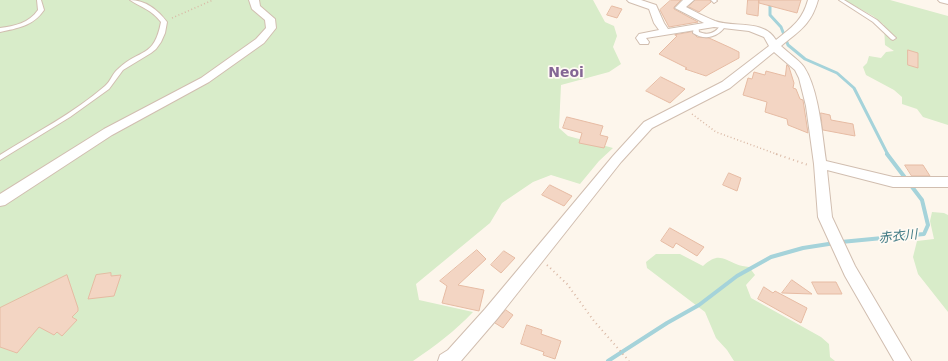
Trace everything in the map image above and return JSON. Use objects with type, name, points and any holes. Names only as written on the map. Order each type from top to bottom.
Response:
[{"type":"street","points":[[0,201],[108,132],[204,80],[260,41],[271,28],[270,19],[254,7],[254,0]]},
{"type":"street","points":[[632,0],[653,8],[659,23],[666,31]]},
{"type":"street","points":[[689,0],[680,8],[718,24],[761,31],[768,35],[774,46],[795,64],[804,78],[812,106],[821,168],[825,216],[829,229],[850,271],[903,361]]},
{"type":"street","points":[[446,361],[454,356],[492,314],[617,159],[648,125],[681,106],[726,84],[802,24],[810,10],[813,0]]},
{"type":"street","points":[[943,0],[948,1]]},
{"type":"street","points":[[644,42],[641,38],[643,36],[696,26],[718,24]]},
{"type":"street","points":[[821,168],[893,182],[948,182]]},
{"type":"lane","points":[[0,30],[34,19],[41,10],[39,0]]},
{"type":"lane","points":[[0,158],[76,111],[114,82],[120,69],[148,54],[155,46],[162,33],[164,22],[159,15],[150,8],[132,0]]},
{"type":"lane","points":[[841,0],[875,21],[893,38]]},
{"type":"path","points":[[164,22],[213,0]]},
{"type":"path","points":[[681,106],[716,132],[809,166],[821,168]]},
{"type":"path","points":[[537,259],[554,269],[595,322],[616,344],[629,361]]},
{"type":"green space","points":[[0,0],[593,0],[605,22],[614,26],[617,36],[613,47],[621,64],[609,72],[561,85],[559,128],[568,136],[613,148],[599,161],[580,184],[551,175],[533,182],[502,203],[490,223],[416,284],[419,300],[473,312],[459,326],[413,361],[0,361]]},
{"type":"green space","points":[[844,0],[890,0],[948,16],[948,125],[923,117],[917,109],[902,104],[902,97],[894,90],[866,75],[863,67],[867,63],[869,56],[881,58],[886,52],[894,51],[885,45],[884,25],[873,16]]},
{"type":"green space","points":[[932,212],[944,213],[948,215],[948,312],[918,274],[913,257],[917,241],[934,239],[930,221]]},
{"type":"green space","points":[[656,254],[680,254],[703,266],[712,259],[720,258],[749,267],[755,275],[746,285],[751,298],[821,337],[829,344],[830,357],[835,361],[734,361],[727,350],[716,338],[705,312],[647,268],[646,262]]},
{"type":"building","points":[[671,0],[681,0],[674,7],[674,9],[698,22],[669,27],[660,10]]},
{"type":"building","points":[[695,0],[710,0],[711,2],[699,12],[689,7]]},
{"type":"building","points":[[748,0],[759,0],[758,16],[747,14]]},
{"type":"building","points":[[759,0],[801,0],[797,13],[759,3]]},
{"type":"building","points":[[612,6],[622,9],[617,18],[607,15]]},
{"type":"building","points":[[692,32],[697,37],[709,38],[739,52],[739,58],[706,76],[685,69],[687,68],[659,54],[677,36],[675,35]]},
{"type":"building","points":[[908,50],[918,53],[918,68],[908,65]]},
{"type":"building","points":[[787,65],[794,83],[793,88],[796,89],[800,99],[803,100],[808,133],[788,125],[787,119],[765,112],[767,102],[743,95],[748,78],[752,79],[754,72],[765,75],[766,71],[785,76]]},
{"type":"building","points":[[661,77],[685,89],[670,103],[646,91]]},
{"type":"building","points":[[821,113],[830,115],[831,120],[853,124],[855,136],[823,130]]},
{"type":"building","points":[[567,117],[603,126],[600,135],[608,137],[604,148],[579,143],[582,133],[563,128]]},
{"type":"building","points":[[905,165],[923,165],[930,176],[912,176]]},
{"type":"building","points":[[729,173],[741,178],[737,191],[723,185]]},
{"type":"building","points":[[550,185],[572,196],[564,206],[542,195]]},
{"type":"building","points":[[670,228],[704,247],[697,256],[676,243],[673,248],[661,241]]},
{"type":"building","points":[[477,250],[486,259],[458,285],[484,290],[479,311],[442,303],[447,286],[440,281]]},
{"type":"building","points":[[504,251],[515,258],[501,273],[491,265]]},
{"type":"building","points":[[111,273],[111,276],[121,275],[114,296],[88,299],[96,275]]},
{"type":"building","points":[[67,275],[78,308],[78,311],[72,317],[77,320],[62,336],[57,332],[54,335],[39,327],[17,353],[0,347],[0,308]]},
{"type":"building","points":[[792,280],[812,294],[782,293]]},
{"type":"building","points":[[812,282],[836,282],[842,294],[818,294]]},
{"type":"building","points":[[764,287],[773,293],[775,291],[807,308],[801,323],[758,299]]},
{"type":"building","points":[[506,310],[513,315],[503,328],[495,323]]},
{"type":"building","points":[[527,325],[542,330],[541,334],[561,341],[555,359],[543,355],[544,352],[521,344]]},
{"type":"waterway","name":"赤衣川","points":[[770,0],[770,15],[781,27],[788,45],[805,59],[837,73],[854,88],[888,155]]},
{"type":"waterway","name":"赤衣川","points":[[841,242],[924,234],[928,225],[922,200],[887,154]]},
{"type":"waterway","name":"赤衣川","points":[[608,361],[667,323],[699,305],[737,276],[771,257],[803,248],[835,243]]},
{"type":"district","name":"Neoi","points":[[566,73]]}]
